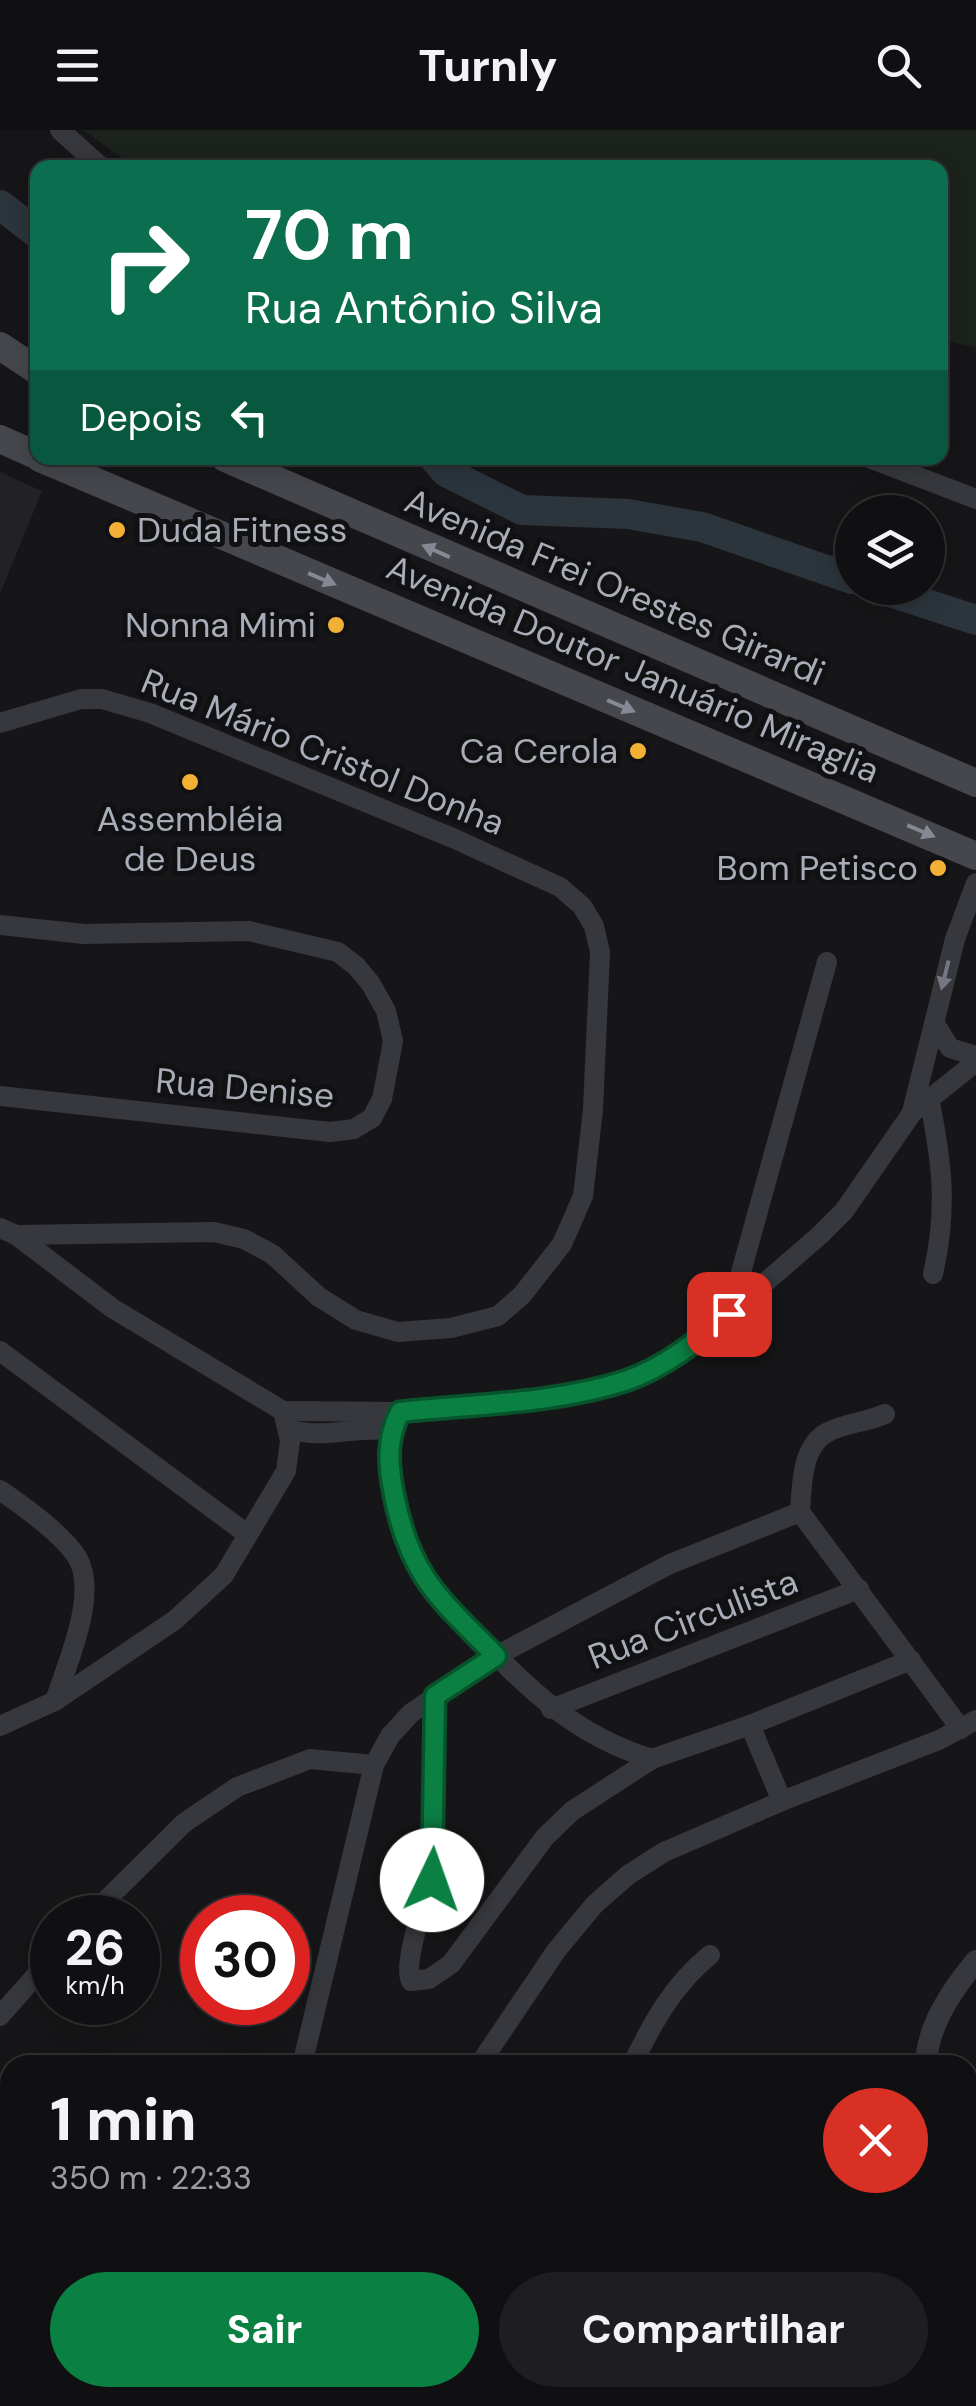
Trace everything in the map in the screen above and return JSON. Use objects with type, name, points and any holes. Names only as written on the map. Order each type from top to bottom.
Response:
[{"type":"main road","points":[[0,346],[20,368]]},
{"type":"main road","name":"Avenida Doutor Januário Miraglia","points":[[2,441],[30,453]]},
{"type":"main road","name":"Avenida Doutor Januário Miraglia","points":[[58,465],[976,856]]},
{"type":"main road","name":"Avenida Frei Orestes Girardi","points":[[241,465],[976,784]]},
{"type":"street","points":[[60,130],[93,160]]},
{"type":"street","points":[[886,465],[976,499]]},
{"type":"street","name":"Rua Mário Cristol Donha","points":[[0,723],[81,698],[102,699],[150,713],[455,839],[560,887],[588,916],[600,952],[593,1110],[583,1196],[562,1244],[522,1295],[498,1316],[451,1328],[398,1332],[356,1320],[319,1297],[272,1254],[244,1239],[214,1232],[8,1232]]},
{"type":"street","points":[[912,1113],[954,939],[976,883]]},
{"type":"street","name":"Rua Denise","points":[[0,924],[84,934],[249,931],[338,952],[371,984],[386,1011],[392,1042],[382,1100],[372,1118],[354,1129],[313,1130],[0,1096]]},
{"type":"street","points":[[729,1314],[827,962]]},
{"type":"street","points":[[8,1232],[112,1308],[285,1420],[323,1436],[548,1398],[627,1380],[694,1344],[844,1211],[912,1113],[976,1059],[950,1048],[934,1024]]},
{"type":"street","points":[[929,1098],[942,1163],[944,1197],[942,1236],[934,1274]]},
{"type":"street","points":[[0,1351],[246,1534]]},
{"type":"street","points":[[486,2055],[556,1952],[594,1904],[628,1875],[664,1852],[969,1724],[911,1660],[800,1512],[802,1486],[814,1442],[823,1434],[885,1414]]},
{"type":"street","points":[[285,1420],[395,1421]]},
{"type":"street","points":[[285,1420],[290,1455],[286,1472]]},
{"type":"street","points":[[395,1421],[388,1448],[400,1527],[412,1560],[430,1588],[551,1709],[607,1742],[652,1758]]},
{"type":"street","points":[[0,1726],[55,1701],[175,1620],[224,1576],[286,1472],[323,1436]]},
{"type":"street","points":[[4,1500],[70,1548],[79,1560],[84,1606],[55,1701]]},
{"type":"street","points":[[304,2055],[374,1765],[390,1736],[411,1713],[496,1656],[670,1564],[800,1512]]},
{"type":"street","name":"Rua Circulista","points":[[551,1709],[859,1589]]},
{"type":"street","points":[[435,1696],[435,1855],[432,1880],[407,1966],[412,1981],[429,1979],[451,1964],[545,1836],[572,1811],[652,1758],[750,1725],[911,1660]]},
{"type":"street","points":[[750,1725],[782,1801]]},
{"type":"street","points":[[111,1895],[184,1823],[237,1787],[310,1759],[374,1765]]},
{"type":"street","points":[[637,2055],[653,2021],[684,1977],[710,1955]]},
{"type":"street","points":[[926,2055],[936,2022],[970,1968]]},
{"type":"street","points":[[0,2016],[30,1982]]},
{"type":"shaded area","points":[[83,130],[976,130],[976,347],[948,342],[948,160],[125,160]]},
{"type":"shaded area","points":[[0,472],[42,491],[0,594]]},
{"type":"waterway","points":[[0,205],[30,228]]},
{"type":"waterway","points":[[440,465],[446,472],[522,510],[628,514],[702,527],[835,573]]},
{"type":"waterway","points":[[930,605],[976,620]]},
{"type":"place","name":"Duda Fitness","points":[[117,530]]},
{"type":"place","name":"Nonna Mimi","points":[[336,625]]},
{"type":"place","name":"Ca Cerola","points":[[638,751]]},
{"type":"place","name":"Assembléia de Deus","points":[[190,782]]},
{"type":"place","name":"Bom Petisco","points":[[938,868]]},
{"type":"route","points":[[432,1880],[435,1696],[496,1656],[430,1588],[412,1560],[400,1527],[391,1481],[390,1430],[400,1412],[548,1398],[627,1380],[694,1344],[729,1314]]}]
